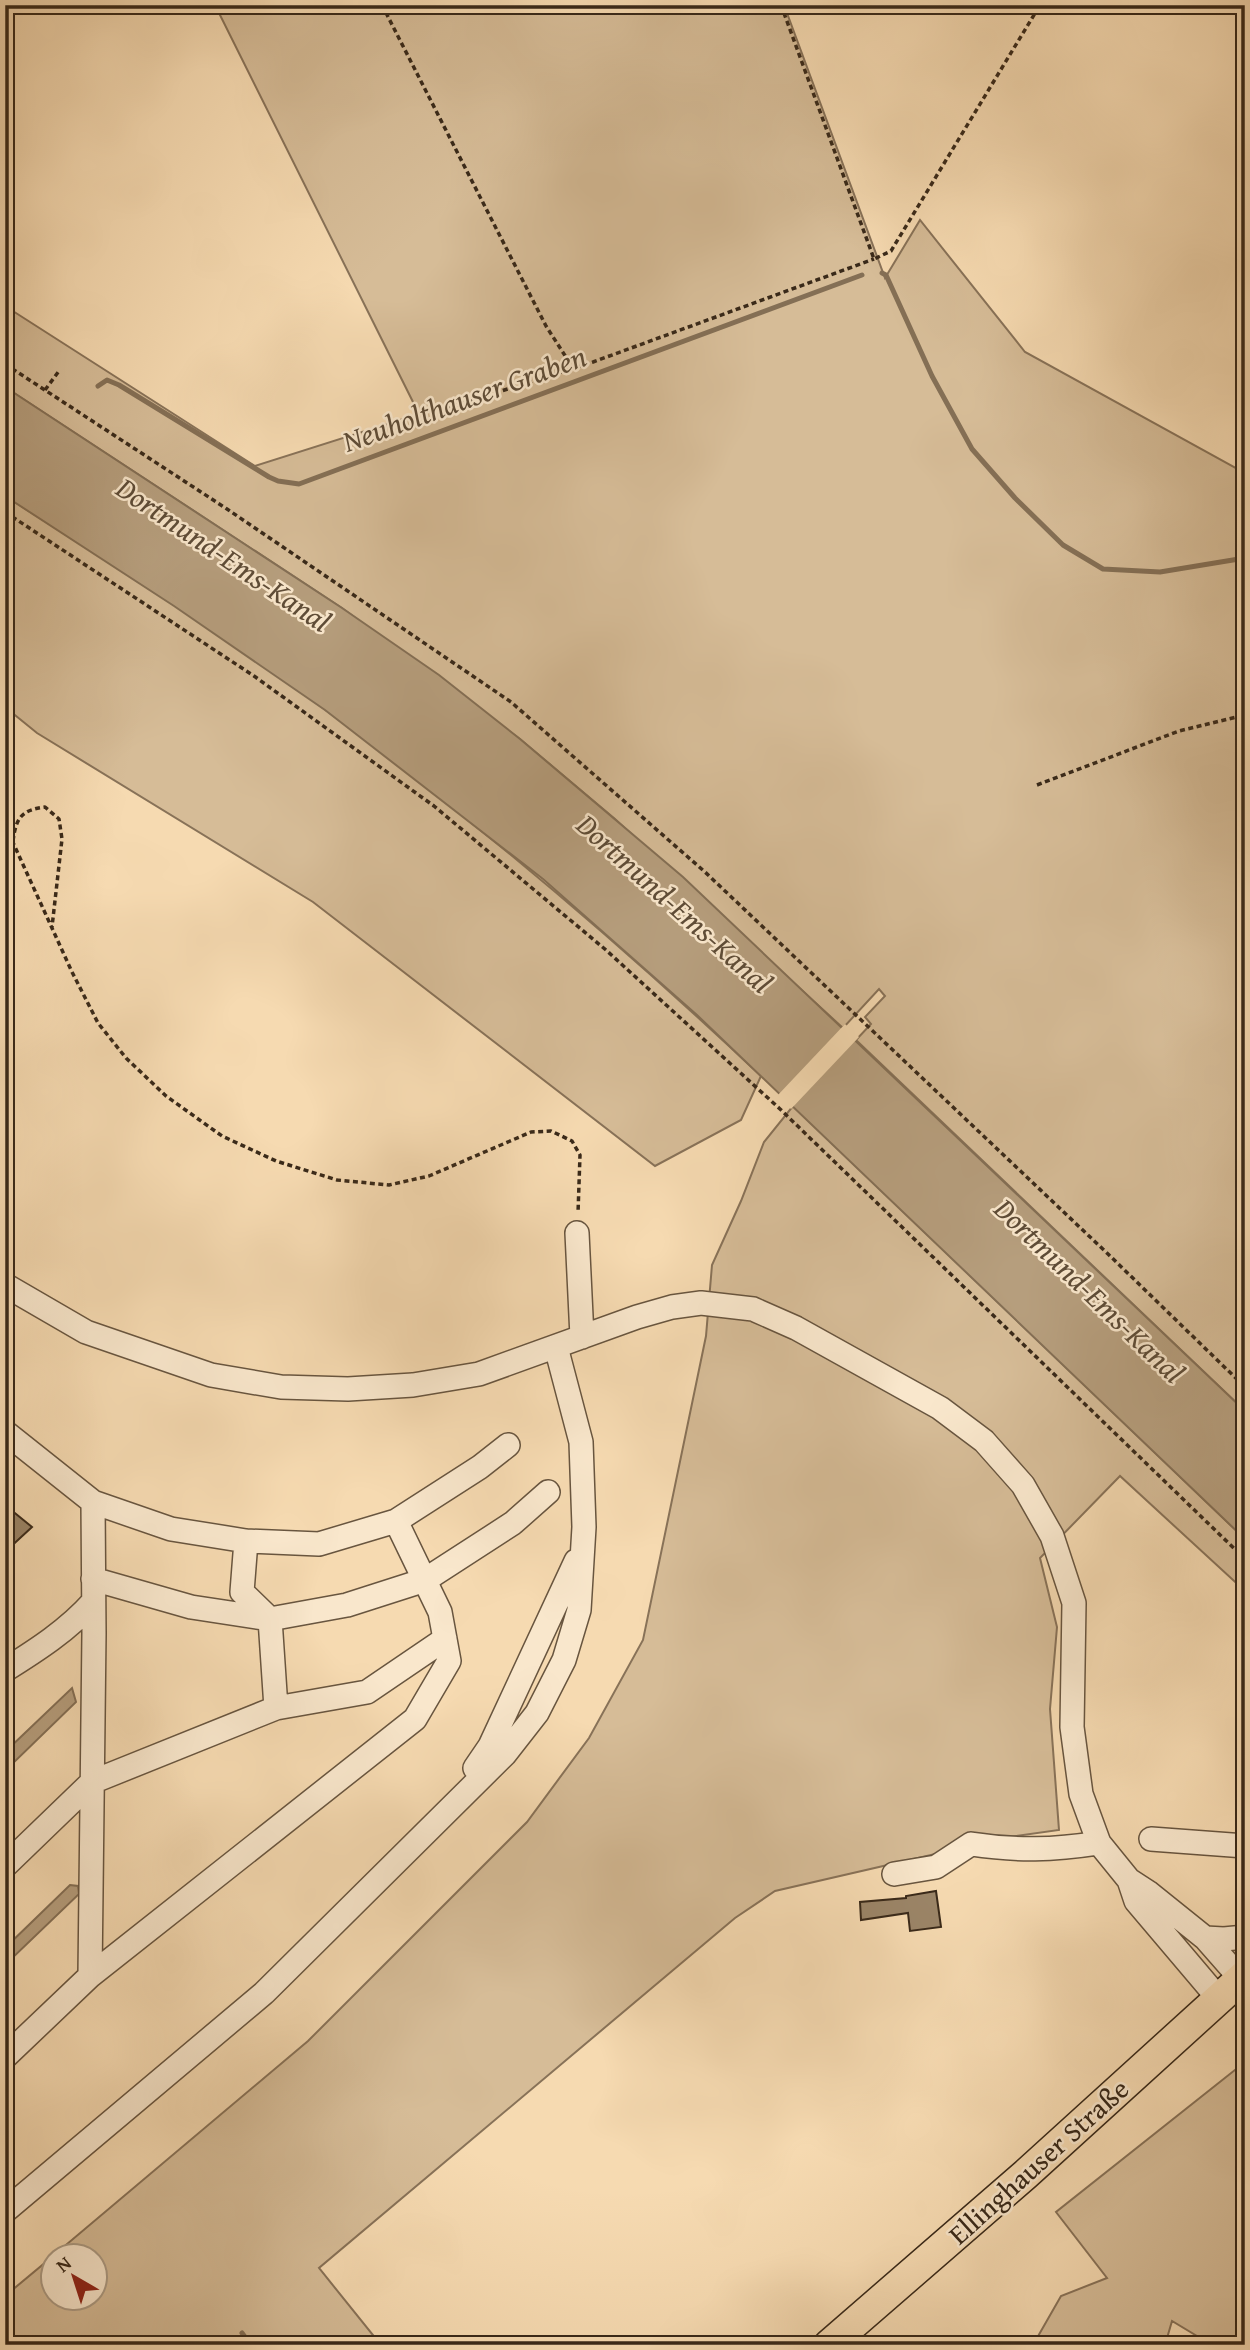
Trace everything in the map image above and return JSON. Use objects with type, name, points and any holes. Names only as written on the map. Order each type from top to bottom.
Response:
[{"type":"main road","name":"Ellinghauser Straße","points":[[829,2345],[1026,2174],[1243,1977]]},
{"type":"lane","points":[[577,1233],[582,1337]]},
{"type":"lane","points":[[5,1285],[86,1332],[211,1375],[281,1387],[348,1389],[413,1385],[479,1374],[672,1307],[701,1303],[753,1309],[796,1328],[940,1408],[984,1441],[1023,1485],[1052,1536],[1074,1603],[1072,1727],[1081,1794],[1099,1843],[1129,1880],[1205,1938],[1243,1977]]},
{"type":"lane","points":[[5,2211],[264,1993],[436,1822],[491,1746],[575,1564],[584,1527],[581,1442],[556,1347]]},
{"type":"lane","points":[[5,1432],[93,1502],[171,1529],[246,1541],[319,1544],[396,1521],[480,1468],[508,1445]]},
{"type":"lane","points":[[93,1579],[191,1608],[270,1619],[347,1605],[425,1580],[513,1522],[548,1492]]},
{"type":"lane","points":[[90,1976],[93,1502]]},
{"type":"lane","points":[[5,2057],[90,1976],[415,1719],[449,1661],[440,1612],[396,1521]]},
{"type":"lane","points":[[246,1541],[242,1592],[270,1619],[276,1708]]},
{"type":"lane","points":[[5,1670],[40,1649],[72,1624],[93,1602]]},
{"type":"lane","points":[[5,1866],[92,1782],[276,1708],[367,1692],[445,1639]]},
{"type":"lane","points":[[1151,1839],[1245,1846]]},
{"type":"lane","points":[[894,1874],[936,1867],[971,1844],[1013,1850],[1058,1850],[1099,1843]]},
{"type":"lane","points":[[1129,1880],[1136,1901],[1219,1999]]},
{"type":"lane","points":[[1205,1938],[1245,1937]]},
{"type":"path","points":[[382,5],[546,326],[573,368]]},
{"type":"path","points":[[781,5],[874,259]]},
{"type":"path","points":[[438,411],[573,368],[891,251],[1040,5]]},
{"type":"path","points":[[5,364],[227,509],[511,702],[705,872],[1245,1387]]},
{"type":"path","points":[[45,390],[59,371]]},
{"type":"path","points":[[5,512],[254,676],[423,798],[606,950],[780,1109],[1245,1559]]},
{"type":"path","points":[[1037,785],[1179,731],[1245,715]]},
{"type":"path","points":[[13,842],[16,822],[30,809],[45,807],[59,818],[62,839],[52,929]]},
{"type":"path","points":[[5,825],[98,1023],[125,1058],[166,1096],[222,1136],[276,1161],[337,1180],[389,1185],[429,1176],[531,1132],[551,1131],[572,1141],[580,1155],[577,1233]]},
{"type":"shaded area","points":[[215,5],[784,5],[885,278],[920,220],[1025,352],[1245,473],[1245,1411],[856,1040],[871,1024],[865,1017],[885,996],[879,989],[843,1028],[615,819],[520,739],[342,608],[5,387],[5,306],[255,466],[419,414]]},
{"type":"shaded area","points":[[5,496],[168,601],[288,683],[440,797],[550,887],[761,1076],[741,1120],[655,1166],[313,902],[37,733],[5,707]]},
{"type":"shaded area","points":[[793,1106],[1245,1539],[1245,1591],[1120,1476],[1040,1558],[1057,1627],[1050,1709],[1059,1830],[1009,1837],[775,1891],[735,1918],[319,2268],[381,2345],[5,2345],[5,2296],[38,2269],[38,2312],[108,2312],[108,2242],[69,2242],[308,2041],[527,1822],[589,1738],[643,1640],[706,1336],[712,1265],[764,1142]]},
{"type":"shaded area","points":[[1245,2062],[1245,2345],[1212,2345],[1172,2321],[1165,2345],[1033,2345],[1061,2296],[1107,2278],[1056,2212]]},
{"type":"water","name":"Dortmund-Ems-Kanal","points":[[5,387],[342,608],[439,675],[520,739],[683,877],[1245,1411],[1245,1539],[697,1015],[543,879],[325,710],[174,606],[5,496]]},
{"type":"water","points":[[72,1688],[76,1702],[5,1771],[5,1752]]},
{"type":"water","points":[[70,1885],[78,1886],[79,1894],[5,1965],[5,1948]]},
{"type":"pier","points":[[845,1024],[859,1037],[791,1109],[777,1096]]},
{"type":"building","points":[[5,1505],[32,1527],[5,1552]]},
{"type":"building","points":[[936,1891],[941,1927],[910,1931],[908,1913],[861,1920],[860,1902],[906,1898]]},
{"type":"waterway","name":"Neuholthauser Graben","points":[[882,273],[886,275],[932,376],[972,449],[1015,498],[1063,545],[1103,569],[1160,572],[1245,558]]},
{"type":"waterway","name":"Neuholthauser Graben","points":[[98,386],[107,380],[119,385],[269,477],[299,484],[862,275]]},
{"type":"waterway","points":[[242,2333],[251,2345]]}]
